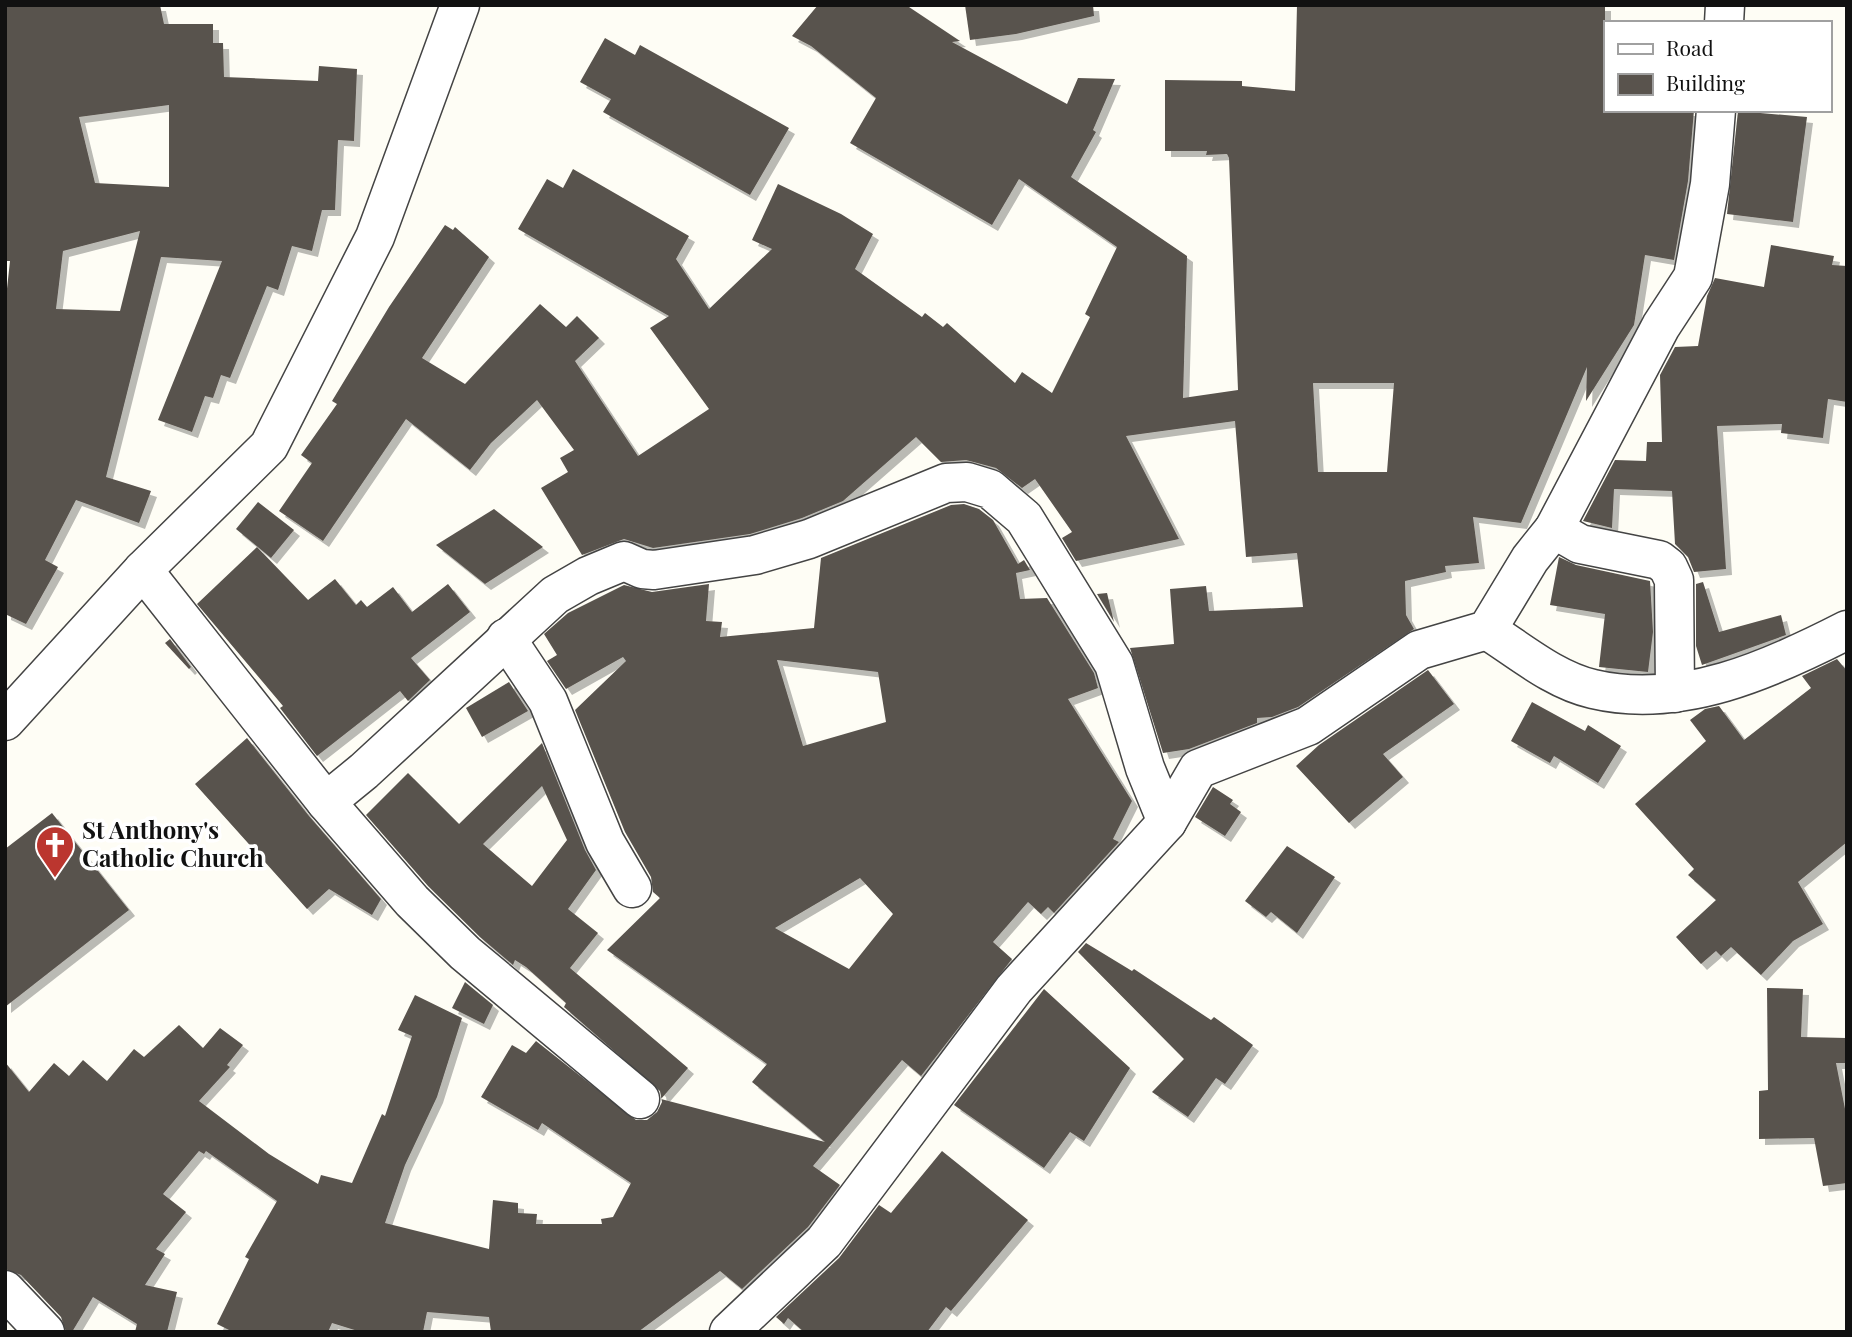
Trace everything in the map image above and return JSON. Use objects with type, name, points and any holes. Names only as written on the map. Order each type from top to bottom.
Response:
[{"type":"street","points":[[5,721],[143,570],[269,446],[375,237],[460,5]]},
{"type":"street","points":[[729,1332],[824,1242],[1014,989],[1167,822],[1198,769],[1308,726],[1419,650],[1487,630],[1530,559],[1554,529],[1661,326],[1693,277],[1710,184],[1716,112]]},
{"type":"street","points":[[326,802],[364,771],[555,595],[624,561],[642,569],[654,570],[755,555],[810,539],[946,483],[967,482],[990,489],[1024,518],[1094,629],[1114,664],[1145,768],[1167,822]]},
{"type":"street","points":[[1554,529],[1580,544],[1659,560],[1668,567],[1674,580],[1675,693]]},
{"type":"street","points":[[143,570],[326,802],[412,901],[465,953],[640,1098]]},
{"type":"street","points":[[1487,630],[1549,671],[1592,689],[1629,694],[1675,693],[1724,681],[1792,658],[1847,630]]},
{"type":"street","points":[[506,638],[548,701],[605,842],[632,888]]},
{"type":"street","points":[[5,1290],[45,1332]]},
{"type":"building","points":[[5,5],[160,5],[164,24],[213,24],[213,43],[223,43],[224,77],[318,81],[319,66],[357,69],[354,141],[338,140],[335,210],[322,210],[312,251],[292,246],[278,290],[267,286],[230,378],[221,375],[213,398],[205,396],[192,432],[158,420],[222,261],[161,257],[106,477],[151,491],[139,523],[76,500],[45,560],[58,567],[26,624],[5,614],[5,307],[10,261],[5,261]],"holes":[[[169,105],[169,187],[95,183],[79,117]],[[140,231],[120,311],[56,309],[63,251]]]},
{"type":"building","points":[[818,5],[906,5],[960,41],[952,42],[1067,104],[1078,78],[1115,79],[1093,130],[1096,132],[1071,177],[1187,256],[1183,398],[1238,390],[1229,158],[1227,154],[1206,155],[1207,151],[1165,151],[1165,80],[1242,81],[1242,86],[1295,91],[1297,5],[1605,5],[1604,112],[1694,112],[1688,181],[1674,260],[1645,255],[1634,325],[1586,401],[1587,367],[1521,523],[1473,517],[1479,563],[1445,566],[1446,572],[1405,581],[1406,615],[1414,629],[1298,707],[1272,717],[1257,718],[1257,723],[1189,749],[1163,753],[1130,648],[1174,644],[1170,589],[1206,586],[1209,611],[1303,607],[1297,553],[1246,557],[1235,421],[1126,436],[1179,539],[1076,561],[1062,538],[1072,532],[1035,479],[1022,488],[996,468],[966,460],[941,462],[916,437],[843,501],[802,518],[750,534],[653,548],[624,539],[582,555],[541,488],[568,472],[560,458],[574,450],[537,400],[491,443],[470,470],[406,419],[323,541],[279,511],[312,463],[301,455],[337,404],[332,401],[389,307],[445,225],[453,230],[455,227],[489,257],[422,358],[465,384],[540,304],[566,327],[577,316],[599,338],[575,361],[638,456],[709,409],[650,328],[669,316],[518,229],[547,179],[563,188],[573,169],[689,236],[676,259],[709,309],[772,249],[752,240],[778,184],[841,214],[873,234],[855,269],[922,317],[925,313],[943,327],[947,323],[1015,383],[1022,372],[1052,393],[1090,317],[1085,314],[1117,247],[1019,179],[992,225],[850,143],[876,98],[811,46],[792,36]],"holes":[[[1313,383],[1394,383],[1387,472],[1318,472]]]},
{"type":"building","points":[[965,5],[1093,5],[1094,16],[1016,34],[970,40]]},
{"type":"building","points":[[605,38],[635,55],[640,45],[789,128],[750,195],[603,112],[611,99],[580,82]]},
{"type":"building","points":[[1738,112],[1807,117],[1793,222],[1727,214]]},
{"type":"building","points":[[1771,245],[1834,256],[1832,265],[1847,266],[1847,402],[1828,399],[1823,438],[1781,433],[1782,424],[1717,426],[1726,569],[1694,572],[1688,557],[1675,544],[1672,491],[1614,489],[1612,528],[1583,521],[1615,460],[1646,461],[1647,442],[1662,442],[1660,375],[1675,347],[1698,346],[1707,296],[1715,278],[1764,287]]},
{"type":"building","points":[[258,502],[294,530],[271,558],[236,529]]},
{"type":"building","points":[[964,504],[979,509],[993,520],[1018,564],[1024,560],[1030,570],[1016,573],[1020,599],[1047,598],[1094,673],[1098,688],[1068,699],[1132,801],[1113,839],[1119,842],[1054,913],[1048,907],[1041,914],[1028,902],[993,942],[1012,959],[921,1076],[902,1060],[813,1166],[840,1185],[808,1227],[742,1289],[720,1271],[638,1332],[491,1332],[489,1317],[427,1312],[423,1332],[361,1332],[332,1323],[328,1332],[233,1332],[217,1324],[249,1259],[245,1257],[277,1201],[206,1151],[204,1154],[199,1151],[163,1194],[186,1212],[156,1249],[165,1254],[145,1285],[177,1292],[167,1332],[135,1332],[137,1324],[93,1297],[72,1332],[66,1332],[61,1317],[21,1275],[5,1269],[5,1062],[29,1092],[54,1063],[69,1076],[83,1060],[107,1081],[134,1049],[144,1057],[179,1025],[203,1048],[220,1028],[243,1045],[227,1065],[230,1067],[199,1101],[269,1154],[318,1184],[321,1175],[352,1183],[382,1114],[385,1116],[412,1036],[398,1030],[415,995],[462,1018],[437,1097],[405,1165],[385,1223],[489,1249],[493,1200],[518,1203],[518,1213],[537,1214],[536,1224],[602,1224],[601,1219],[613,1217],[631,1183],[542,1123],[538,1130],[481,1097],[512,1045],[526,1053],[536,1041],[636,1120],[647,1120],[657,1112],[661,1099],[825,1142],[752,1082],[767,1064],[607,950],[660,898],[653,892],[651,877],[625,832],[575,710],[626,661],[623,657],[566,689],[547,661],[557,655],[544,634],[568,613],[624,585],[652,592],[709,584],[706,621],[722,622],[720,637],[814,628],[821,558],[951,505]],"holes":[[[777,660],[878,672],[886,722],[803,746]],[[860,878],[893,914],[849,969],[775,928]]]},
{"type":"building","points":[[494,509],[543,547],[485,584],[436,545]]},
{"type":"building","points":[[257,547],[308,600],[335,579],[356,605],[361,600],[367,607],[393,587],[412,612],[448,584],[470,612],[411,658],[430,680],[408,701],[400,691],[317,756],[280,708],[283,706],[197,604]]},
{"type":"building","points":[[1559,557],[1576,565],[1650,581],[1653,632],[1648,672],[1599,667],[1605,614],[1550,605]]},
{"type":"building","points":[[1703,582],[1719,632],[1781,615],[1786,635],[1702,665],[1696,646],[1696,584]]},
{"type":"building","points":[[1107,593],[1114,622],[1097,594]]},
{"type":"building","points":[[170,639],[191,667],[189,669],[165,643]]},
{"type":"building","points":[[1837,659],[1847,671],[1847,842],[1798,882],[1823,924],[1793,941],[1761,975],[1731,947],[1721,956],[1716,951],[1701,964],[1676,937],[1716,900],[1688,875],[1694,869],[1635,804],[1706,741],[1690,720],[1705,709],[1719,706],[1744,740],[1811,688],[1802,676]]},
{"type":"building","points":[[1428,670],[1454,704],[1383,754],[1403,777],[1349,823],[1296,766],[1319,745]]},
{"type":"building","points":[[509,682],[528,711],[482,737],[466,708]]},
{"type":"building","points":[[1532,702],[1585,731],[1588,725],[1621,746],[1598,783],[1554,756],[1550,763],[1511,741]]},
{"type":"building","points":[[247,738],[309,816],[381,899],[372,915],[329,889],[307,909],[195,784]]},
{"type":"building","points":[[542,743],[585,850],[596,870],[568,909],[598,933],[570,968],[688,1068],[661,1099],[660,1091],[564,1007],[566,1003],[526,967],[515,960],[513,965],[480,937],[428,886],[366,815],[408,773],[459,824]],"holes":[[[542,786],[567,840],[532,886],[483,844]]]},
{"type":"building","points":[[1213,787],[1233,800],[1230,804],[1241,812],[1225,836],[1195,817]]},
{"type":"building","name":"St Anthony's Catholic Church","points":[[52,813],[129,910],[5,1007],[5,849]]},
{"type":"building","points":[[1287,846],[1335,877],[1297,933],[1271,912],[1266,917],[1245,901]]},
{"type":"building","points":[[1086,943],[1132,971],[1134,969],[1211,1020],[1214,1017],[1253,1045],[1225,1084],[1216,1078],[1188,1117],[1152,1092],[1184,1059],[1078,952]]},
{"type":"building","points":[[465,982],[493,1005],[484,1024],[452,1008]]},
{"type":"building","points":[[1767,988],[1803,989],[1801,1037],[1847,1038],[1847,1063],[1836,1063],[1847,1119],[1847,1183],[1823,1186],[1814,1138],[1759,1139],[1759,1091],[1768,1090]]},
{"type":"building","points":[[1044,989],[1130,1068],[1084,1141],[1070,1132],[1044,1168],[954,1105]]},
{"type":"building","points":[[942,1151],[1028,1220],[951,1311],[946,1307],[927,1332],[804,1332],[788,1318],[784,1324],[776,1317],[839,1258],[879,1205],[891,1213]]},
{"type":"place","name":"St Anthony's Catholic Church","points":[[55,879]]}]
